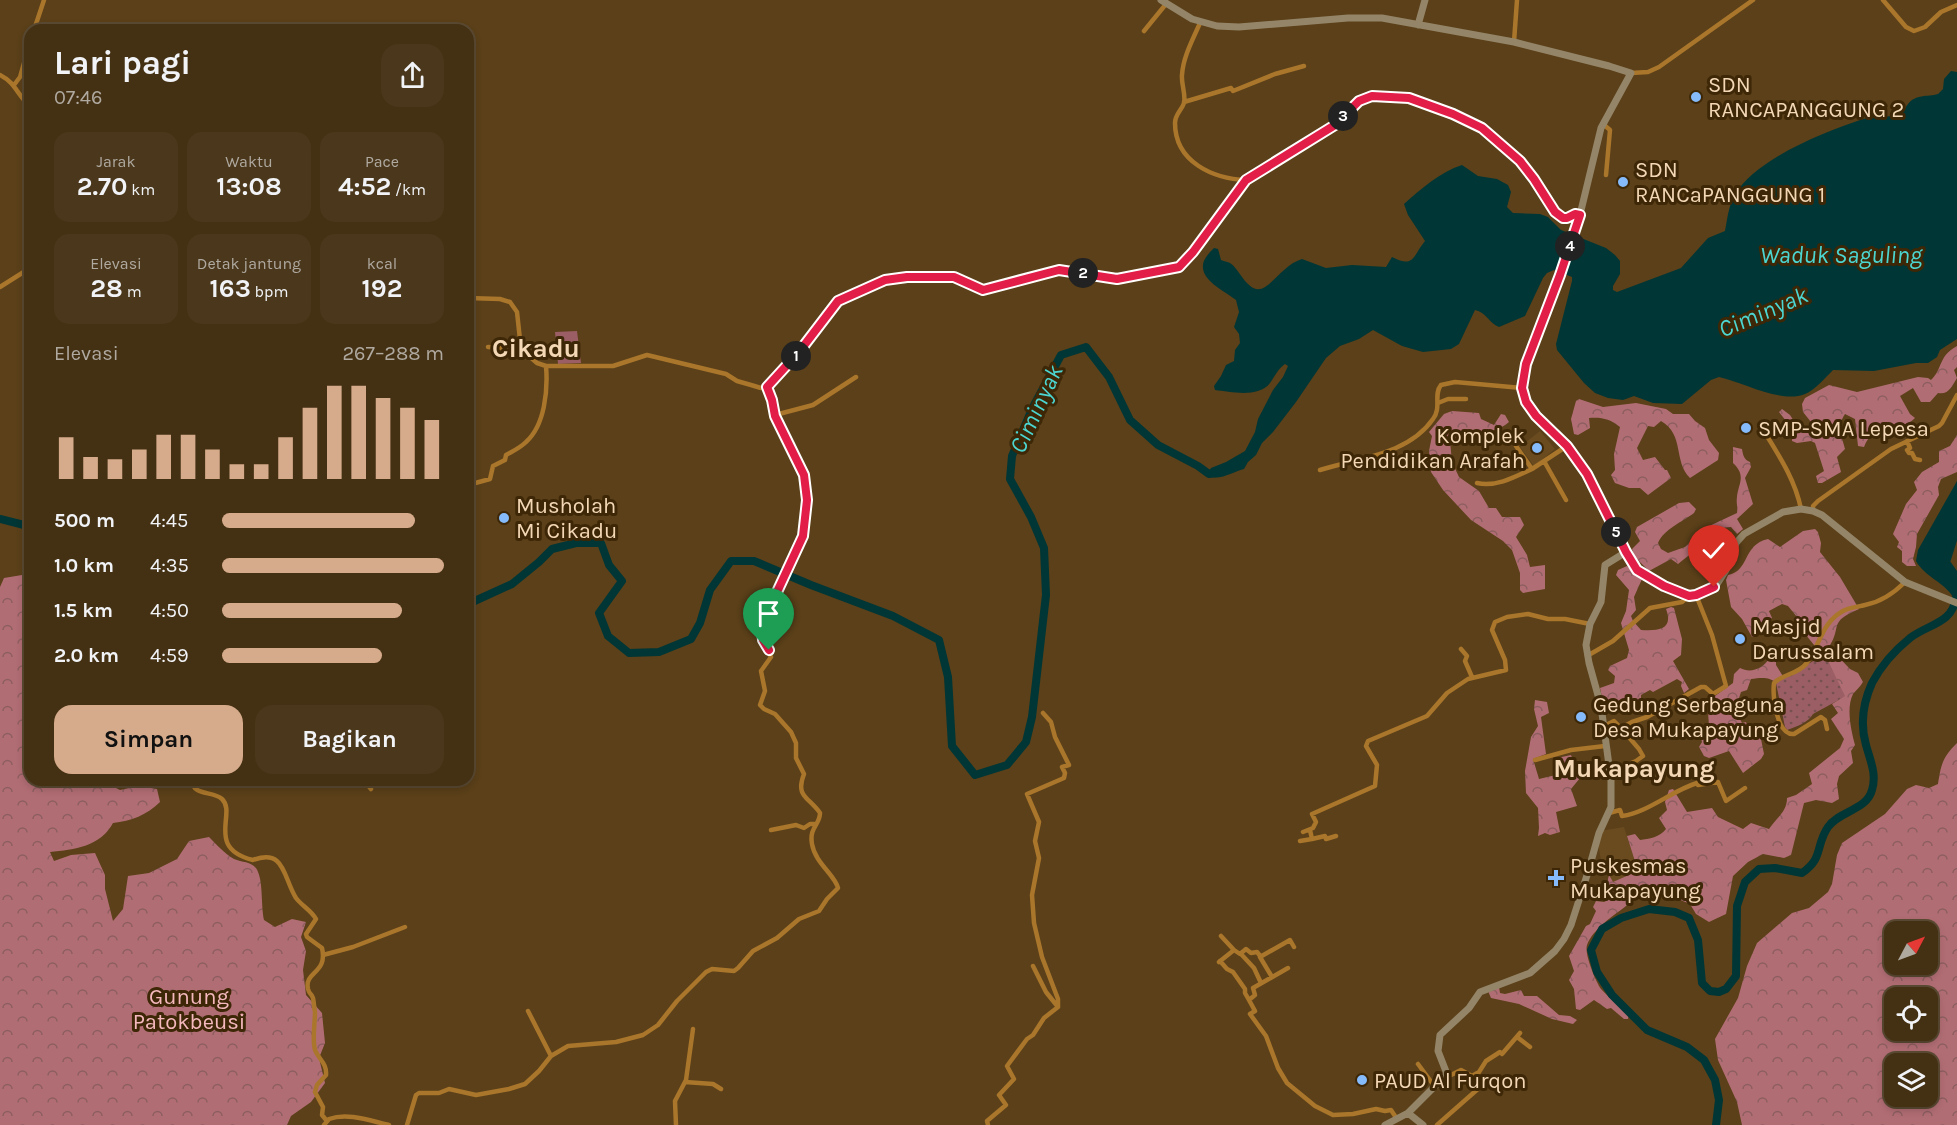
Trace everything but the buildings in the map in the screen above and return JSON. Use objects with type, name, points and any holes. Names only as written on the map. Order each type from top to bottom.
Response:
[{"type":"main road","points":[[1418,25],[1425,0]]},
{"type":"main road","points":[[1164,2],[1200,23],[1230,27],[1370,18],[1418,25],[1514,42],[1631,73],[1598,136],[1577,227],[1526,364],[1522,388],[1530,410],[1567,446],[1587,474],[1637,570],[1664,586],[1692,596],[1707,591],[1717,584],[1726,570],[1736,543],[1744,534],[1783,512],[1801,509],[1813,511],[1828,519],[1905,582],[1957,603]]},
{"type":"main road","points":[[1385,1125],[1408,1113],[1447,1074],[1438,1050],[1440,1035],[1469,1008],[1480,992],[1530,973],[1555,951],[1571,925],[1599,833],[1612,801],[1597,689],[1586,645],[1590,624],[1601,602],[1605,565],[1626,552]]},
{"type":"main road","points":[[1408,1113],[1423,1125]]},
{"type":"street","points":[[36,24],[44,0]]},
{"type":"street","points":[[1514,42],[1517,0]]},
{"type":"street","points":[[1631,73],[1648,72],[1659,68],[1753,0]]},
{"type":"street","points":[[1883,0],[1906,27],[1914,31],[1924,27],[1941,12],[1957,5]]},
{"type":"street","points":[[1144,31],[1164,2]]},
{"type":"street","points":[[1200,23],[1183,67],[1184,102],[1174,122],[1178,140],[1189,160],[1197,166],[1216,175],[1246,180]]},
{"type":"street","points":[[14,85],[20,76],[24,62]]},
{"type":"street","points":[[1184,102],[1231,88],[1233,91],[1275,74],[1304,66]]},
{"type":"street","points":[[0,75],[14,85],[24,100]]},
{"type":"street","points":[[488,347],[521,349],[537,363],[546,366],[613,366],[647,355],[726,374],[737,381],[755,387],[767,387],[799,352],[838,301],[878,283],[899,278],[954,277],[983,290],[1010,281],[1064,269],[1110,278],[1128,278],[1179,267],[1193,252],[1246,180],[1335,125],[1359,101],[1372,96],[1409,98],[1482,128],[1520,161],[1555,212],[1563,218],[1575,214],[1580,215]]},
{"type":"street","points":[[1603,124],[1610,130],[1606,175]]},
{"type":"street","points":[[0,287],[24,272]]},
{"type":"street","points":[[474,298],[500,299],[510,302],[517,312],[521,349]]},
{"type":"street","points":[[474,483],[490,479],[493,466],[505,460],[506,456],[526,443],[535,431],[546,390],[546,366]]},
{"type":"street","points":[[775,415],[813,405],[856,377]]},
{"type":"street","points":[[1320,470],[1401,446],[1425,429],[1435,416],[1438,403],[1437,391],[1441,385],[1448,383],[1522,388]]},
{"type":"street","points":[[407,1125],[417,1094],[439,1093],[449,1089],[476,1095],[525,1084],[551,1056],[575,1045],[616,1042],[643,1035],[658,1025],[677,1001],[706,972],[712,969],[734,971],[753,951],[777,938],[799,919],[819,911],[838,888],[836,882],[822,867],[813,848],[812,831],[820,813],[802,794],[801,783],[804,774],[796,758],[795,738],[775,714],[764,710],[760,705],[765,691],[761,671],[771,657],[763,640],[762,630],[803,536],[807,500],[804,475],[775,415],[767,387]]},
{"type":"street","points":[[1813,511],[1818,501],[1876,459],[1942,423],[1957,395]]},
{"type":"street","points":[[1438,403],[1448,399],[1466,399]]},
{"type":"street","points":[[1764,426],[1763,430],[1773,443],[1790,475],[1801,509]]},
{"type":"street","points":[[1907,441],[1910,448],[1907,450],[1909,453],[1912,453],[1915,459],[1920,460]]},
{"type":"street","points":[[1516,446],[1532,469]]},
{"type":"street","points":[[1477,483],[1487,485],[1508,480],[1532,469],[1567,446]]},
{"type":"street","points":[[1544,461],[1566,500]]},
{"type":"street","points":[[1827,729],[1826,722],[1821,717],[1794,734],[1789,735],[1784,731],[1778,717],[1774,683],[1803,666],[1823,630],[1838,615],[1852,608],[1877,603],[1895,592],[1905,582]]},
{"type":"street","points":[[1587,656],[1613,640],[1650,609],[1682,602],[1692,596],[1712,635],[1726,686],[1713,694],[1705,687],[1701,687],[1647,717],[1621,728]]},
{"type":"street","points":[[1303,832],[1312,830],[1316,822],[1312,814],[1375,786],[1377,765],[1366,746],[1368,741],[1426,716],[1448,693],[1472,677],[1507,669],[1492,630],[1493,624],[1507,617],[1528,614],[1590,624]]},
{"type":"street","points":[[1461,649],[1467,656],[1465,661],[1472,677]]},
{"type":"street","points":[[1043,713],[1051,722],[1055,737],[1070,765],[1062,767],[1065,773],[1064,778],[1027,794],[1039,822],[1035,841],[1039,858],[1032,895],[1034,923],[1038,945],[1058,999],[1058,1007]]},
{"type":"street","points":[[1603,726],[1614,721],[1643,756],[1609,773]]},
{"type":"street","points":[[1535,760],[1571,750],[1605,746]]},
{"type":"street","points":[[1609,813],[1620,810],[1622,816],[1634,814],[1676,793],[1678,789],[1696,783],[1698,785],[1718,782],[1726,801],[1745,788]]},
{"type":"street","points":[[193,786],[196,790],[219,797],[225,804],[224,833],[233,851],[253,860],[271,856],[281,866],[297,899],[316,919],[306,933],[307,937],[319,944],[324,959],[322,965],[311,975],[308,991],[313,998],[315,1012],[314,1047],[327,1071],[327,1076],[317,1085],[315,1092],[323,1107],[322,1114],[325,1123],[334,1117],[348,1117],[389,1125]]},
{"type":"street","points":[[771,830],[796,825],[804,828],[810,824],[816,824]]},
{"type":"street","points":[[1310,830],[1312,839]]},
{"type":"street","points":[[1300,841],[1336,836]]},
{"type":"street","points":[[323,955],[353,947],[405,927]]},
{"type":"street","points":[[1221,936],[1254,968],[1261,983]]},
{"type":"street","points":[[1261,957],[1290,940],[1294,947]]},
{"type":"street","points":[[1241,954],[1246,949],[1251,953],[1257,952],[1272,977]]},
{"type":"street","points":[[1234,950],[1220,962],[1233,972],[1245,989],[1255,1011],[1250,1014],[1266,1036],[1280,1072],[1287,1083],[1329,1114],[1353,1114],[1376,1109],[1391,1110],[1397,1119]]},
{"type":"street","points":[[1033,966],[1046,992],[1058,1007]]},
{"type":"street","points":[[1249,1000],[1255,995],[1253,988],[1288,968]]},
{"type":"street","points":[[988,1125],[987,1122],[1005,1105],[999,1095],[1014,1079],[1007,1066],[1044,1018],[1058,1007]]},
{"type":"street","points":[[528,1011],[551,1056]]},
{"type":"street","points":[[676,1125],[675,1101],[686,1079],[693,1029]]},
{"type":"street","points":[[1447,1074],[1451,1075],[1461,1070],[1472,1076],[1479,1072],[1486,1061],[1500,1052],[1502,1054],[1518,1035],[1530,1047]]},
{"type":"street","points":[[1418,1064],[1435,1087]]},
{"type":"street","points":[[686,1079],[713,1084],[721,1089]]},
{"type":"street","points":[[1437,1125],[1479,1088]]},
{"type":"shaded area","points":[[577,331],[581,363],[558,364],[555,332]]},
{"type":"shaded area","name":"Komplek Pendidikan Arafah","points":[[1540,431],[1555,449],[1534,466],[1520,447]]},
{"type":"shaded area","points":[[1826,657],[1846,696],[1813,714],[1802,724],[1787,730],[1776,683],[1815,660]]},
{"type":"shaded area","points":[[1624,827],[1638,871],[1613,883],[1601,861],[1598,842],[1600,831]]},
{"type":"green space","points":[[1957,346],[1957,367],[1954,370],[1957,378],[1948,391],[1938,393],[1930,402],[1921,402],[1913,388],[1900,396],[1910,414],[1915,418],[1909,423],[1874,433],[1864,447],[1858,446],[1855,419],[1845,414],[1840,428],[1845,449],[1837,457],[1841,472],[1818,483],[1816,476],[1824,471],[1815,443],[1792,441],[1793,430],[1779,412],[1782,409],[1790,415],[1801,432],[1805,432],[1811,422],[1803,412],[1802,404],[1805,398],[1829,385],[1857,392],[1918,377],[1931,380],[1947,354]]},
{"type":"green space","points":[[1579,399],[1603,407],[1636,403],[1666,409],[1673,414],[1689,414],[1705,428],[1709,440],[1719,453],[1718,460],[1690,478],[1682,464],[1673,433],[1661,421],[1654,427],[1648,426],[1637,448],[1643,460],[1655,457],[1671,478],[1648,495],[1640,488],[1629,488],[1615,483],[1611,475],[1615,470],[1614,454],[1620,427],[1606,419],[1589,418],[1590,428],[1578,435],[1574,434],[1571,419],[1576,401]]},
{"type":"green space","points":[[1452,411],[1479,413],[1481,419],[1494,425],[1501,414],[1505,415],[1509,422],[1496,430],[1450,441],[1452,462],[1459,477],[1479,491],[1489,508],[1496,508],[1502,517],[1520,517],[1524,525],[1516,537],[1527,555],[1530,567],[1545,565],[1545,589],[1523,593],[1520,590],[1520,573],[1512,550],[1503,541],[1471,520],[1443,490],[1431,472],[1429,451],[1432,436],[1429,432],[1444,414]]},
{"type":"green space","points":[[1957,435],[1957,472],[1941,479],[1938,487],[1939,495],[1917,534],[1913,559],[1916,566],[1907,566],[1902,562],[1902,551],[1897,547],[1899,542],[1893,534],[1906,504],[1917,490],[1914,482],[1922,472],[1939,462],[1939,451],[1950,446]]},
{"type":"green space","points":[[1733,447],[1742,449],[1751,467],[1745,478],[1753,504],[1737,519],[1743,529],[1737,534],[1731,527],[1721,529],[1678,564],[1671,559],[1649,571],[1635,557],[1632,549],[1640,541],[1635,532],[1637,527],[1679,503],[1689,502],[1696,509],[1694,513],[1669,530],[1658,543],[1661,549],[1668,553],[1685,547],[1705,528],[1737,513],[1741,476],[1733,463]]},
{"type":"green space","points":[[1815,529],[1821,543],[1820,552],[1840,577],[1859,609],[1839,621],[1829,647],[1850,669],[1858,673],[1863,682],[1851,700],[1850,719],[1855,745],[1851,751],[1853,763],[1839,776],[1837,784],[1839,799],[1832,803],[1816,800],[1804,803],[1791,855],[1784,858],[1763,854],[1748,862],[1733,876],[1726,914],[1709,922],[1696,914],[1690,904],[1678,899],[1661,897],[1647,887],[1644,889],[1599,928],[1587,945],[1589,961],[1601,989],[1629,1014],[1628,1019],[1624,1019],[1611,1008],[1607,1009],[1594,1000],[1580,1010],[1576,1009],[1574,989],[1569,980],[1574,971],[1569,956],[1586,926],[1590,924],[1596,911],[1593,907],[1596,901],[1604,902],[1610,899],[1610,891],[1606,887],[1609,875],[1613,882],[1638,871],[1627,836],[1635,834],[1640,840],[1647,839],[1658,836],[1666,829],[1659,818],[1667,810],[1665,802],[1669,790],[1673,789],[1687,812],[1712,808],[1718,817],[1743,829],[1751,823],[1769,829],[1783,811],[1787,798],[1812,784],[1809,773],[1840,748],[1844,739],[1831,719],[1838,713],[1832,704],[1845,696],[1826,657],[1815,660],[1818,650],[1794,620],[1797,617],[1788,606],[1782,604],[1769,611],[1772,618],[1758,625],[1755,637],[1752,637],[1742,619],[1731,607],[1726,580],[1728,575],[1740,569],[1750,552],[1760,542],[1768,539],[1780,547],[1803,531]]},
{"type":"green space","points":[[1627,566],[1642,579],[1634,597],[1636,610],[1631,616],[1641,630],[1663,628],[1668,621],[1666,609],[1674,608],[1682,639],[1681,655],[1673,661],[1689,689],[1684,693],[1682,682],[1677,679],[1653,692],[1650,690],[1641,695],[1641,699],[1629,706],[1621,701],[1604,706],[1600,688],[1614,683],[1615,676],[1608,670],[1610,666],[1627,658],[1629,650],[1621,623],[1626,611],[1629,590],[1616,575],[1618,570]]},
{"type":"green space","name":"Gunung Patokbeusi","points":[[24,575],[24,786],[112,786],[120,790],[138,786],[157,789],[160,802],[138,817],[113,823],[108,831],[94,842],[77,848],[50,852],[54,861],[71,855],[95,853],[105,875],[105,889],[113,921],[123,909],[128,876],[149,873],[177,859],[189,841],[209,837],[230,857],[256,868],[261,882],[264,920],[275,927],[292,919],[306,922],[301,937],[306,951],[303,970],[306,995],[322,1013],[325,1043],[319,1058],[325,1083],[311,1102],[291,1116],[287,1125],[0,1125],[0,587],[4,578]]},
{"type":"green space","points":[[1769,659],[1776,660],[1776,665],[1784,678],[1776,683],[1767,678],[1751,679],[1747,690],[1741,692],[1738,701],[1740,704],[1738,715],[1742,723],[1746,722],[1750,734],[1760,734],[1764,754],[1743,773],[1729,751],[1709,758],[1704,756],[1699,747],[1702,742],[1700,735],[1709,726],[1708,712],[1716,705],[1715,696],[1733,683],[1734,674],[1740,668],[1756,669]]},
{"type":"green space","points":[[1535,700],[1547,702],[1549,713],[1541,717],[1546,754],[1533,759],[1539,779],[1560,774],[1557,758],[1571,755],[1580,778],[1571,789],[1577,806],[1556,812],[1560,832],[1538,836],[1538,808],[1526,793],[1525,771],[1531,737],[1538,726],[1534,709]]},
{"type":"green space","points":[[1957,743],[1957,1125],[1742,1125],[1737,1102],[1718,1060],[1715,1039],[1738,998],[1747,966],[1757,943],[1792,913],[1809,908],[1828,892],[1842,843],[1885,814],[1907,789],[1916,785],[1929,788],[1938,784],[1943,762]]},
{"type":"green space","points":[[1499,987],[1500,993],[1521,990],[1524,996],[1537,996],[1559,1015],[1570,1016],[1577,1020],[1573,1024],[1552,1019],[1519,1004],[1491,998],[1488,991]]},
{"type":"water","name":"Waduk Saguling","points":[[1951,71],[1957,72],[1957,339],[1940,350],[1937,357],[1928,363],[1874,371],[1833,370],[1812,390],[1795,396],[1762,391],[1719,377],[1711,380],[1682,404],[1653,403],[1634,396],[1623,400],[1608,398],[1595,393],[1584,383],[1557,350],[1556,344],[1572,277],[1554,270],[1543,278],[1525,316],[1499,327],[1475,310],[1459,344],[1451,349],[1423,352],[1402,346],[1373,330],[1359,339],[1340,346],[1326,358],[1296,402],[1244,469],[1221,477],[1207,475],[1211,468],[1245,451],[1255,432],[1258,419],[1288,366],[1285,364],[1278,370],[1270,383],[1259,391],[1237,393],[1215,390],[1214,386],[1226,365],[1234,361],[1235,350],[1240,343],[1239,334],[1234,327],[1239,312],[1236,300],[1210,281],[1203,271],[1204,260],[1214,248],[1218,249],[1221,260],[1234,266],[1245,281],[1259,289],[1265,287],[1291,264],[1302,259],[1326,268],[1352,265],[1386,267],[1392,257],[1405,262],[1409,261],[1413,259],[1425,241],[1408,215],[1404,204],[1438,176],[1462,165],[1478,176],[1497,179],[1508,185],[1511,192],[1507,207],[1513,213],[1540,214],[1548,217],[1561,230],[1606,248],[1615,255],[1620,261],[1620,274],[1613,286],[1613,290],[1617,292],[1681,268],[1708,238],[1725,231],[1729,208],[1734,196],[1758,170],[1774,159],[1811,139],[1863,119],[1900,114],[1911,101],[1922,96],[1938,94],[1943,89],[1944,79]]},
{"type":"water","points":[[1957,481],[1957,532],[1949,543],[1950,561],[1957,571],[1957,598],[1924,571],[1916,561],[1918,550]]},
{"type":"waterway","name":"Ciminyak","points":[[474,601],[512,584],[552,549],[576,543],[601,543],[609,565],[622,581],[599,613],[608,636],[629,653],[659,652],[691,639],[700,623],[710,590],[731,561],[754,561],[893,616],[939,640],[948,677],[952,746],[975,775],[1007,765],[1026,742],[1032,717],[1046,595],[1044,548],[1031,517],[1010,479],[1012,456],[1032,409],[1061,355],[1086,347],[1109,377],[1130,420],[1158,445],[1209,474],[1217,473]]},
{"type":"waterway","name":"Ciminyak","points":[[0,519],[24,525]]},
{"type":"waterway","points":[[1947,559],[1957,527]]},
{"type":"waterway","points":[[1716,1125],[1719,1100],[1715,1080],[1704,1060],[1687,1047],[1647,1030],[1612,995],[1597,972],[1591,950],[1602,929],[1621,918],[1649,909],[1675,912],[1689,918],[1698,940],[1702,983],[1710,991],[1719,992],[1726,989],[1736,976],[1737,906],[1745,882],[1759,869],[1775,868],[1802,873],[1814,862],[1828,827],[1869,797],[1872,790],[1873,773],[1864,737],[1863,721],[1866,698],[1872,683],[1884,664],[1904,643],[1950,613],[1956,598]]},
{"type":"place","name":"SDN RANCAPANGGUNG 2","points":[[1696,97]]},
{"type":"place","name":"SDN RANCaPANGGUNG 1","points":[[1623,182]]},
{"type":"place","name":"SMP-SMA Lepesa","points":[[1746,428]]},
{"type":"place","name":"Komplek Pendidikan Arafah","points":[[1537,448]]},
{"type":"place","name":"Musholah Mi Cikadu","points":[[504,518]]},
{"type":"place","name":"Masjid Darussalam","points":[[1740,639]]},
{"type":"place","name":"Gedung Serbaguna Desa Mukapayung","points":[[1581,717]]},
{"type":"place","name":"Puskesmas Mukapayung","points":[[1556,878]]},
{"type":"place","name":"PAUD Al Furqon","points":[[1362,1080]]},
{"type":"district","name":"Cikadu","points":[[536,348]]},
{"type":"district","name":"Mukapayung","points":[[1634,768]]},
{"type":"route","points":[[769,650],[764,643],[762,630],[805,531],[807,500],[804,475],[774,414],[774,404],[767,387],[799,352],[838,301],[885,280],[919,276],[954,277],[983,290],[1010,281],[1059,270],[1117,279],[1179,267],[1183,265],[1246,180],[1320,135],[1335,125],[1359,101],[1372,96],[1409,98],[1453,114],[1482,128],[1520,161],[1555,212],[1563,218],[1575,214],[1580,215],[1560,275],[1532,345],[1523,378],[1522,393],[1530,410],[1577,458],[1604,504],[1637,570],[1664,586],[1689,596],[1714,587]]}]
